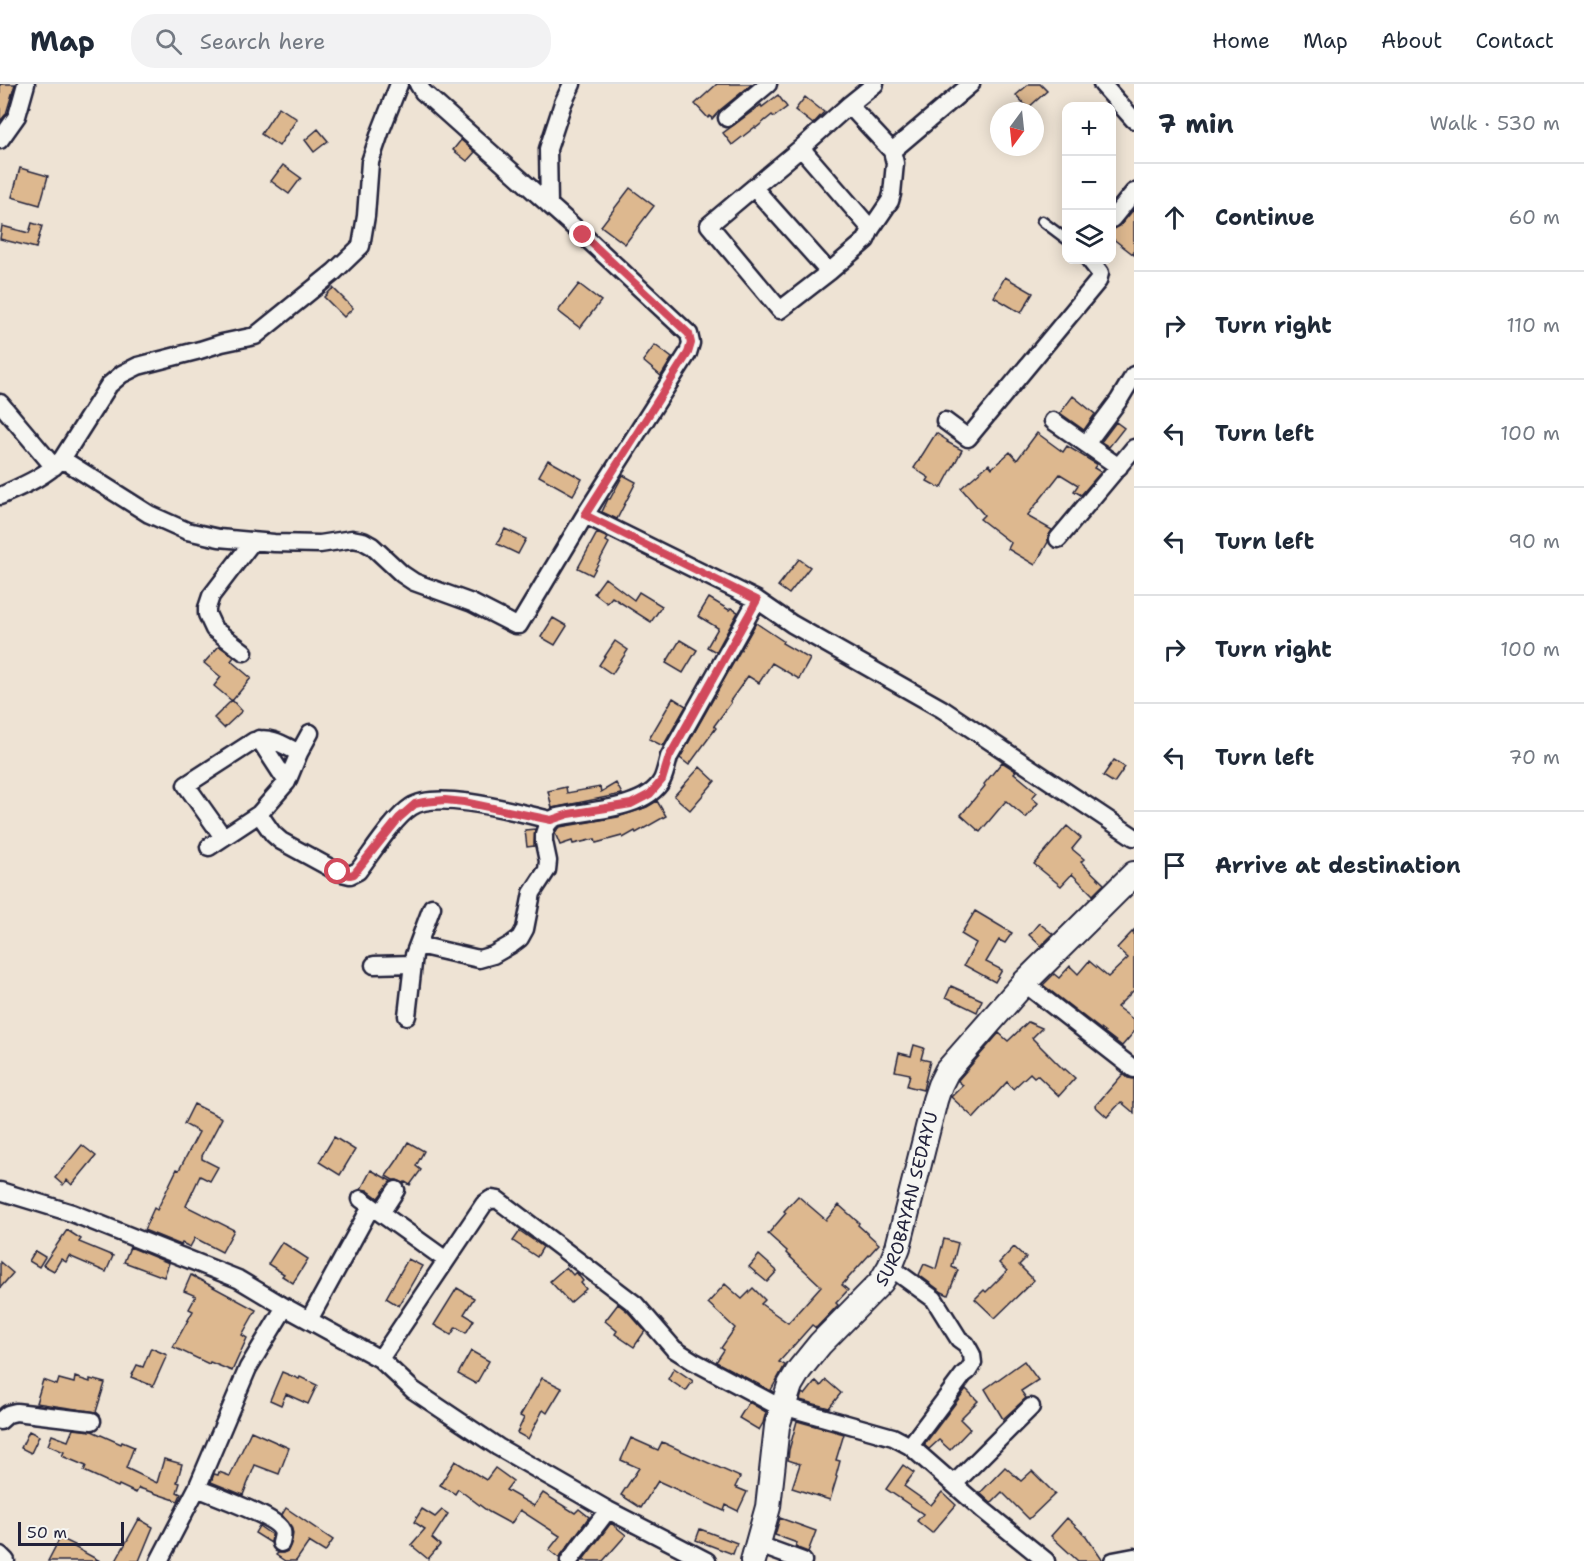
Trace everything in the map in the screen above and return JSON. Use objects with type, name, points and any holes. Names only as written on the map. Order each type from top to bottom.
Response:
[{"type":"main road","name":"SUROBAYAN SEDAYU","points":[[756,1553],[768,1507],[777,1426],[790,1385],[820,1344],[881,1282],[890,1267],[898,1247],[940,1085],[947,1071],[1024,982],[1134,874]]},
{"type":"street","points":[[0,140],[17,116],[26,84]]},
{"type":"street","points":[[0,496],[44,475],[58,463],[109,385],[122,374],[138,366],[255,336],[334,272],[361,246],[370,162],[399,84]]},
{"type":"street","points":[[0,403],[58,463],[187,531],[253,541],[320,544],[352,540],[363,542],[372,546],[414,582],[472,603],[519,625],[585,515],[688,353],[691,343],[689,334],[423,92],[418,84]]},
{"type":"street","points":[[549,205],[548,149],[563,103],[572,84]]},
{"type":"street","points":[[727,118],[768,84]]},
{"type":"street","points":[[849,105],[892,152],[895,163],[890,201],[866,240],[780,310],[709,225],[754,188],[849,105],[875,84]]},
{"type":"street","points":[[892,152],[971,84]]},
{"type":"street","points":[[1102,84],[1134,120]]},
{"type":"street","points":[[801,148],[871,229]]},
{"type":"street","points":[[754,188],[829,272]]},
{"type":"street","points":[[1116,214],[1134,192]]},
{"type":"street","points":[[945,421],[968,438],[1098,281],[1100,273],[1093,264]]},
{"type":"street","points":[[1086,444],[1119,400],[1134,375]]},
{"type":"street","points":[[1053,422],[1119,467]]},
{"type":"street","points":[[1058,539],[1134,448]]},
{"type":"street","points":[[585,515],[757,600],[792,624],[942,709],[1134,837]]},
{"type":"street","points":[[244,652],[214,630],[207,614],[207,608],[211,596],[253,541]]},
{"type":"street","points":[[259,814],[281,841],[338,872],[350,875],[358,871],[399,818],[415,804],[445,800],[464,802],[551,820],[569,814],[631,804],[650,794],[662,780],[669,757],[757,600]]},
{"type":"street","points":[[299,753],[270,739],[259,739],[186,785],[216,842],[259,814],[287,782],[310,733]]},
{"type":"street","points":[[259,739],[287,782]]},
{"type":"street","points":[[418,945],[479,959],[493,955],[520,938],[525,929],[532,893],[547,870],[544,834],[551,820]]},
{"type":"street","points":[[407,1016],[414,955],[432,907]]},
{"type":"street","points":[[374,965],[413,964]]},
{"type":"street","points":[[1024,982],[1134,1070]]},
{"type":"street","points":[[309,1320],[370,1209],[396,1190]]},
{"type":"street","points":[[0,1191],[72,1214],[238,1279],[380,1359],[413,1390],[489,1441],[608,1509],[707,1561]]},
{"type":"street","points":[[380,1359],[484,1203],[491,1199],[498,1200],[635,1304],[674,1349],[762,1398],[893,1437],[910,1446],[1046,1561]]},
{"type":"street","points":[[370,1209],[446,1260]]},
{"type":"street","points":[[890,1267],[934,1299],[960,1339],[966,1344],[973,1359],[972,1366],[910,1446]]},
{"type":"street","points":[[159,1561],[197,1488],[248,1368],[285,1307]]},
{"type":"street","points":[[954,1485],[1031,1407]]},
{"type":"street","points":[[0,1421],[8,1414],[16,1412],[92,1420]]},
{"type":"street","points":[[197,1488],[260,1514],[276,1524],[283,1535],[281,1543]]},
{"type":"street","points":[[569,1561],[608,1509]]},
{"type":"street","points":[[756,1553],[803,1561]]},
{"type":"street","points":[[0,1555],[6,1561]]},
{"type":"street","points":[[1113,1561],[1134,1557]]},
{"type":"lane","points":[[1042,221],[1062,236]]},
{"type":"building","points":[[0,84],[15,84],[6,114],[1,120],[0,120]]},
{"type":"building","points":[[717,84],[752,84],[712,119],[710,116],[708,118],[695,104]]},
{"type":"building","points":[[1029,84],[1040,84],[1047,91],[1035,102],[1022,102],[1016,95]]},
{"type":"building","points":[[778,95],[787,107],[774,117],[772,115],[732,145],[723,133]]},
{"type":"building","points":[[805,97],[824,112],[813,124],[795,110]]},
{"type":"building","points":[[279,107],[297,119],[279,146],[261,134]]},
{"type":"building","points":[[318,129],[328,141],[314,152],[305,140]]},
{"type":"building","points":[[461,140],[475,152],[467,161],[453,150]]},
{"type":"building","points":[[283,165],[301,178],[289,194],[271,181]]},
{"type":"building","points":[[20,168],[48,176],[40,205],[12,197]]},
{"type":"building","points":[[630,188],[654,206],[625,244],[601,226]]},
{"type":"building","points":[[1134,209],[1134,255],[1116,241],[1116,228]]},
{"type":"building","points":[[32,223],[42,226],[36,248],[0,239],[2,226],[29,233]]},
{"type":"building","points":[[1005,277],[1033,293],[1021,313],[994,297]]},
{"type":"building","points":[[579,284],[601,301],[580,328],[558,311]]},
{"type":"building","points":[[333,288],[353,308],[344,317],[324,297]]},
{"type":"building","points":[[655,345],[672,358],[661,376],[643,361]]},
{"type":"building","points":[[1073,396],[1095,414],[1084,430],[1060,413]]},
{"type":"building","points":[[1116,422],[1124,428],[1109,447],[1101,442]]},
{"type":"building","points":[[936,433],[962,450],[942,487],[927,481],[929,478],[914,468]]},
{"type":"building","points":[[1037,433],[1063,452],[1067,446],[1097,464],[1094,468],[1101,472],[1081,495],[1074,491],[1078,485],[1060,474],[1027,516],[1052,530],[1035,565],[1008,549],[1011,543],[980,519],[984,515],[961,488],[989,464],[992,468],[1010,452],[1017,460]]},
{"type":"building","points":[[548,460],[582,479],[573,495],[539,476]]},
{"type":"building","points":[[623,475],[636,482],[617,519],[602,512]]},
{"type":"building","points":[[505,529],[526,539],[518,554],[497,544]]},
{"type":"building","points":[[597,533],[608,538],[606,541],[609,543],[592,575],[578,568]]},
{"type":"building","points":[[799,559],[810,567],[789,594],[778,586]]},
{"type":"building","points":[[605,578],[634,600],[639,592],[662,606],[651,622],[612,597],[607,603],[594,593]]},
{"type":"building","points":[[709,598],[729,610],[731,608],[738,612],[716,652],[707,647],[718,628],[698,616]]},
{"type":"building","points":[[553,618],[567,626],[555,645],[541,637]]},
{"type":"building","points":[[756,623],[783,641],[782,643],[810,659],[799,679],[772,663],[759,683],[748,676],[714,726],[716,728],[689,765],[680,758]]},
{"type":"building","points":[[680,640],[697,650],[683,673],[666,663]]},
{"type":"building","points":[[615,641],[628,650],[612,674],[599,665]]},
{"type":"building","points":[[219,646],[234,657],[231,661],[251,678],[232,701],[214,686],[221,677],[204,663]]},
{"type":"building","points":[[673,698],[686,706],[663,746],[649,739]]},
{"type":"building","points":[[232,700],[242,711],[224,728],[214,718]]},
{"type":"building","points":[[1114,760],[1125,767],[1114,783],[1103,776]]},
{"type":"building","points":[[1002,762],[1016,771],[1014,773],[1037,792],[1032,798],[1038,803],[1026,818],[1006,801],[980,832],[961,815]]},
{"type":"building","points":[[700,767],[715,781],[690,810],[674,796]]},
{"type":"building","points":[[616,783],[622,794],[552,808],[548,791],[566,787],[567,793],[600,787],[601,792]]},
{"type":"building","points":[[657,801],[666,816],[623,838],[622,836],[596,843],[595,839],[573,844],[572,841],[560,845],[555,833],[560,827],[618,817]]},
{"type":"building","points":[[1067,826],[1081,838],[1072,849],[1084,859],[1081,862],[1104,884],[1093,895],[1072,874],[1061,886],[1034,864]]},
{"type":"building","points":[[535,829],[534,846],[527,847],[525,830]]},
{"type":"building","points":[[975,911],[1012,933],[1005,943],[999,940],[986,962],[1002,970],[995,982],[964,965],[976,943],[961,934]]},
{"type":"building","points":[[1039,923],[1053,934],[1041,946],[1029,935]]},
{"type":"building","points":[[1134,930],[1134,990],[1117,1007],[1134,1020],[1134,1032],[1122,1046],[1043,985],[1054,974],[1059,978],[1070,966],[1078,974],[1089,961],[1108,977],[1128,958],[1117,948]]},
{"type":"building","points":[[951,986],[982,1000],[977,1012],[946,997]]},
{"type":"building","points":[[1028,1022],[1042,1028],[1032,1038],[1075,1078],[1059,1096],[1037,1075],[1034,1077],[1030,1073],[1013,1089],[1007,1082],[974,1118],[951,1097],[963,1085],[958,1081],[959,1079],[999,1033],[1008,1041]]},
{"type":"building","points":[[914,1045],[924,1048],[921,1059],[930,1061],[923,1090],[907,1086],[910,1074],[895,1071],[899,1053],[911,1056]]},
{"type":"building","points":[[1123,1074],[1134,1079],[1134,1113],[1121,1102],[1107,1117],[1095,1106]]},
{"type":"building","points":[[194,1104],[222,1118],[202,1156],[202,1159],[218,1167],[210,1181],[200,1176],[186,1206],[234,1230],[222,1252],[195,1238],[190,1247],[144,1230],[154,1208],[157,1210],[177,1169],[179,1170],[199,1132],[184,1124]]},
{"type":"building","points":[[334,1137],[355,1150],[340,1175],[319,1162]]},
{"type":"building","points":[[408,1142],[424,1151],[416,1166],[421,1170],[410,1185],[386,1176]]},
{"type":"building","points":[[82,1145],[96,1156],[72,1185],[67,1180],[63,1185],[55,1178]]},
{"type":"building","points":[[371,1170],[391,1181],[378,1198],[367,1190],[361,1189]]},
{"type":"building","points":[[798,1196],[826,1220],[839,1205],[879,1244],[842,1285],[848,1290],[836,1303],[838,1305],[816,1328],[812,1325],[779,1362],[785,1365],[771,1390],[773,1392],[716,1362],[724,1350],[721,1348],[735,1328],[708,1303],[725,1284],[742,1299],[753,1288],[765,1300],[761,1304],[788,1323],[821,1286],[768,1234]]},
{"type":"building","points":[[67,1230],[81,1239],[79,1242],[113,1256],[106,1272],[69,1256],[66,1262],[61,1259],[54,1271],[43,1265]]},
{"type":"building","points":[[520,1231],[543,1247],[537,1257],[513,1241]]},
{"type":"building","points":[[944,1239],[958,1243],[952,1267],[958,1270],[948,1295],[919,1275],[924,1264],[936,1269]]},
{"type":"building","points":[[282,1242],[308,1259],[293,1283],[268,1264]]},
{"type":"building","points":[[130,1247],[169,1263],[164,1277],[124,1262]]},
{"type":"building","points":[[1014,1247],[1026,1258],[1019,1265],[1034,1280],[995,1318],[975,1299],[984,1290],[986,1292],[1007,1271],[999,1263]]},
{"type":"building","points":[[35,1251],[45,1257],[39,1267],[29,1261]]},
{"type":"building","points":[[759,1255],[777,1271],[767,1282],[749,1267]]},
{"type":"building","points":[[408,1259],[422,1266],[399,1306],[386,1298]]},
{"type":"building","points":[[0,1262],[13,1273],[0,1288]]},
{"type":"building","points":[[566,1267],[573,1275],[576,1272],[586,1289],[570,1303],[550,1281]]},
{"type":"building","points":[[191,1275],[256,1310],[242,1335],[247,1338],[232,1371],[210,1362],[209,1364],[173,1347],[193,1311],[189,1309],[196,1296],[184,1291]]},
{"type":"building","points":[[457,1288],[474,1298],[464,1314],[474,1320],[466,1333],[456,1327],[451,1335],[434,1325]]},
{"type":"building","points":[[618,1304],[645,1331],[634,1347],[615,1334],[617,1331],[605,1321]]},
{"type":"building","points":[[151,1348],[167,1355],[153,1386],[131,1377],[137,1365],[143,1367]]},
{"type":"building","points":[[471,1351],[489,1361],[476,1384],[458,1374]]},
{"type":"building","points":[[1024,1361],[1038,1380],[1021,1391],[1026,1398],[1003,1419],[985,1389]]},
{"type":"building","points":[[674,1368],[693,1381],[686,1391],[668,1379]]},
{"type":"building","points":[[282,1372],[317,1385],[308,1404],[286,1394],[281,1405],[270,1400]]},
{"type":"building","points":[[75,1377],[90,1382],[90,1379],[105,1383],[96,1412],[36,1403],[43,1380],[57,1385],[59,1379],[74,1383]]},
{"type":"building","points":[[542,1378],[562,1388],[547,1413],[543,1410],[528,1439],[517,1433],[524,1418],[520,1416]]},
{"type":"building","points":[[826,1380],[841,1393],[829,1408],[800,1400],[802,1393],[805,1395],[816,1381],[821,1386]]},
{"type":"building","points":[[966,1389],[978,1401],[960,1419],[970,1429],[950,1450],[939,1440],[929,1449],[924,1445]]},
{"type":"building","points":[[749,1402],[766,1412],[759,1430],[739,1418]]},
{"type":"building","points":[[797,1421],[844,1434],[836,1460],[840,1461],[830,1500],[792,1488],[800,1464],[788,1460]]},
{"type":"building","points":[[73,1429],[92,1431],[121,1444],[122,1442],[134,1447],[126,1468],[157,1483],[164,1459],[182,1464],[177,1482],[180,1483],[177,1492],[181,1494],[178,1501],[139,1488],[136,1493],[106,1482],[84,1471],[86,1466],[62,1456],[64,1452],[48,1445],[52,1435],[68,1441]]},
{"type":"building","points":[[29,1431],[39,1436],[31,1453],[21,1448]]},
{"type":"building","points":[[251,1431],[289,1448],[279,1474],[255,1465],[243,1495],[211,1482],[214,1474],[218,1475],[219,1472],[230,1476]]},
{"type":"building","points":[[631,1438],[658,1450],[662,1442],[740,1477],[735,1487],[747,1492],[738,1511],[726,1505],[724,1511],[658,1481],[641,1508],[621,1495],[639,1468],[621,1460]]},
{"type":"building","points":[[455,1461],[486,1480],[495,1468],[513,1481],[506,1490],[534,1506],[543,1493],[575,1513],[579,1509],[589,1517],[559,1558],[549,1550],[560,1536],[520,1510],[511,1524],[489,1512],[458,1489],[455,1494],[440,1485]]},
{"type":"building","points":[[903,1465],[914,1473],[904,1486],[931,1505],[942,1492],[956,1505],[932,1533],[917,1521],[923,1514],[886,1489]]},
{"type":"building","points":[[1005,1467],[1021,1481],[1032,1471],[1055,1494],[1029,1519],[1002,1492],[991,1503],[980,1493]]},
{"type":"building","points":[[286,1508],[333,1540],[325,1552],[309,1542],[296,1561],[285,1561],[276,1555],[288,1551],[292,1540],[291,1526],[282,1515]]},
{"type":"building","points":[[422,1509],[435,1517],[442,1510],[448,1514],[432,1538],[440,1545],[428,1559],[411,1545],[425,1529],[414,1522]]},
{"type":"building","points":[[780,1518],[816,1531],[808,1552],[795,1547],[797,1543],[775,1535]]},
{"type":"building","points":[[1067,1518],[1086,1536],[1103,1561],[1078,1561],[1051,1536]]},
{"type":"building","points":[[139,1519],[153,1527],[139,1561],[116,1561]]},
{"type":"building","points":[[611,1523],[626,1535],[603,1561],[582,1561]]},
{"type":"building","points":[[259,1526],[272,1535],[271,1543],[255,1533]]},
{"type":"building","points":[[700,1529],[737,1543],[733,1554],[696,1540]]},
{"type":"building","points":[[60,1538],[75,1545],[74,1547],[100,1561],[48,1561]]},
{"type":"route","points":[[338,872],[350,875],[358,871],[399,818],[415,804],[435,800],[464,802],[551,820],[569,814],[631,804],[650,794],[662,780],[669,757],[757,600],[585,515],[688,353],[691,343],[689,334],[583,235]]}]
